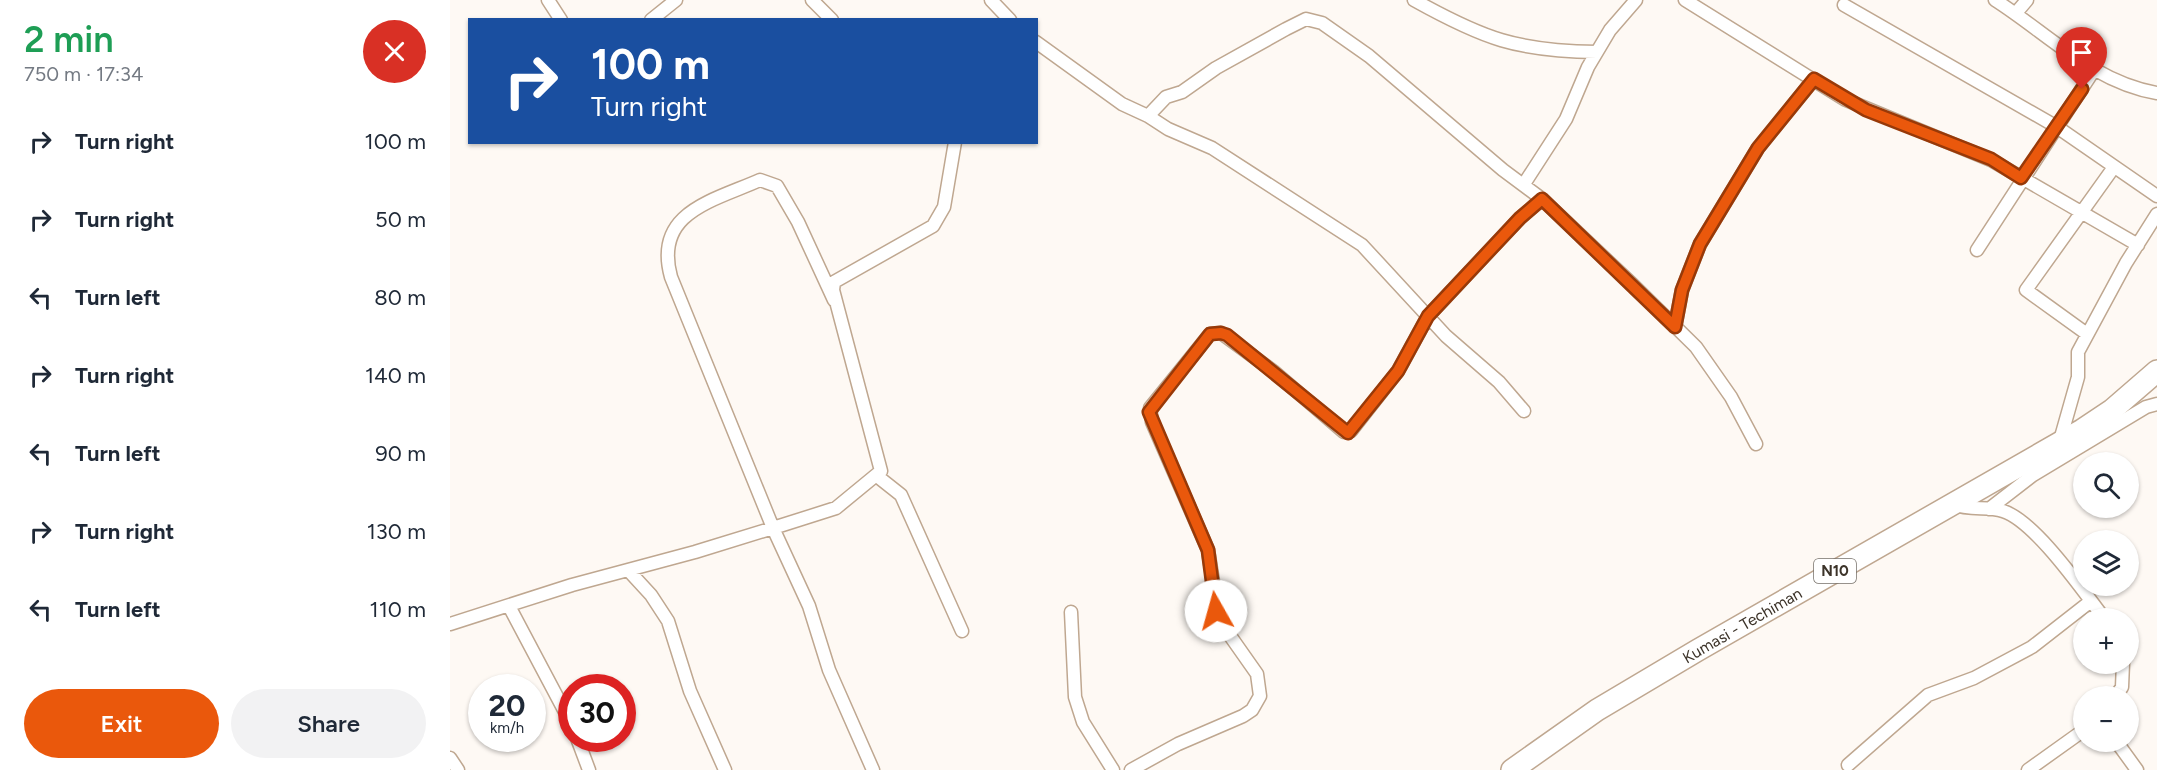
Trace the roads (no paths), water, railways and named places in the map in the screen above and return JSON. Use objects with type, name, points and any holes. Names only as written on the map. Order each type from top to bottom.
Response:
[{"type":"highway","name":"Kumasi - Techiman","points":[[1512,770],[1607,704],[2058,444],[2112,410],[2157,371]]},
{"type":"street","points":[[548,0],[560,18]]},
{"type":"street","points":[[654,18],[676,0]]},
{"type":"street","points":[[812,0],[830,18]]},
{"type":"street","points":[[991,0],[1008,18]]},
{"type":"street","points":[[1414,0],[1466,29],[1506,44],[1552,52],[1597,52]]},
{"type":"street","points":[[1524,184],[1566,119],[1588,67],[1610,30],[1636,0]]},
{"type":"street","points":[[1684,0],[1866,110],[1991,159],[2138,245]]},
{"type":"street","points":[[1995,0],[2094,70],[2125,85],[2157,93]]},
{"type":"street","points":[[2016,13],[2027,0]]},
{"type":"street","points":[[1844,4],[2057,127],[2157,196]]},
{"type":"street","points":[[1148,116],[1166,98],[1182,92],[1216,68],[1306,19],[1322,22],[1503,170],[1542,199],[1696,347],[1731,397],[1756,444]]},
{"type":"street","points":[[1038,43],[1122,104],[1148,116],[1168,129],[1212,148],[1249,170],[1293,203],[1346,233],[1362,245],[1462,351],[1498,382],[1524,411]]},
{"type":"street","points":[[1977,250],[2021,178],[2094,70]]},
{"type":"street","points":[[1675,327],[1682,290],[1700,244],[1758,148],[1814,79]]},
{"type":"street","points":[[834,300],[834,282],[933,226],[940,217],[952,171],[955,144]]},
{"type":"street","points":[[2087,334],[2026,290],[2114,167]]},
{"type":"street","points":[[450,624],[774,528],[836,508],[877,476],[882,465],[834,300],[798,222],[777,186],[760,180],[684,214],[669,237],[666,260],[774,528],[809,606],[829,670],[873,770]]},
{"type":"street","points":[[1131,770],[1178,744],[1243,716],[1252,710],[1260,696],[1257,674],[1219,620],[1208,550],[1152,422],[1150,408],[1210,334],[1221,333],[1348,433],[1398,371],[1428,316],[1520,218],[1542,199]]},
{"type":"street","points":[[2058,444],[2078,377],[2078,352],[2157,214]]},
{"type":"street","points":[[1989,509],[2033,475],[2146,407],[2157,404]]},
{"type":"street","points":[[877,476],[901,495],[962,632]]},
{"type":"street","points":[[1904,532],[1950,503],[1962,508],[2004,512],[2024,525],[2046,546],[2096,608]]},
{"type":"street","points":[[628,570],[651,595],[668,621],[690,692],[725,770]]},
{"type":"street","points":[[1848,765],[1928,695],[1974,678],[2032,647],[2091,601]]},
{"type":"street","points":[[509,606],[558,699]]},
{"type":"street","points":[[1071,612],[1075,697],[1083,722],[1113,770]]},
{"type":"street","points":[[2028,770],[2073,738]]},
{"type":"street","points":[[582,752],[589,770]]},
{"type":"street","points":[[2124,752],[2137,770]]},
{"type":"street","points":[[450,758],[458,770]]}]
